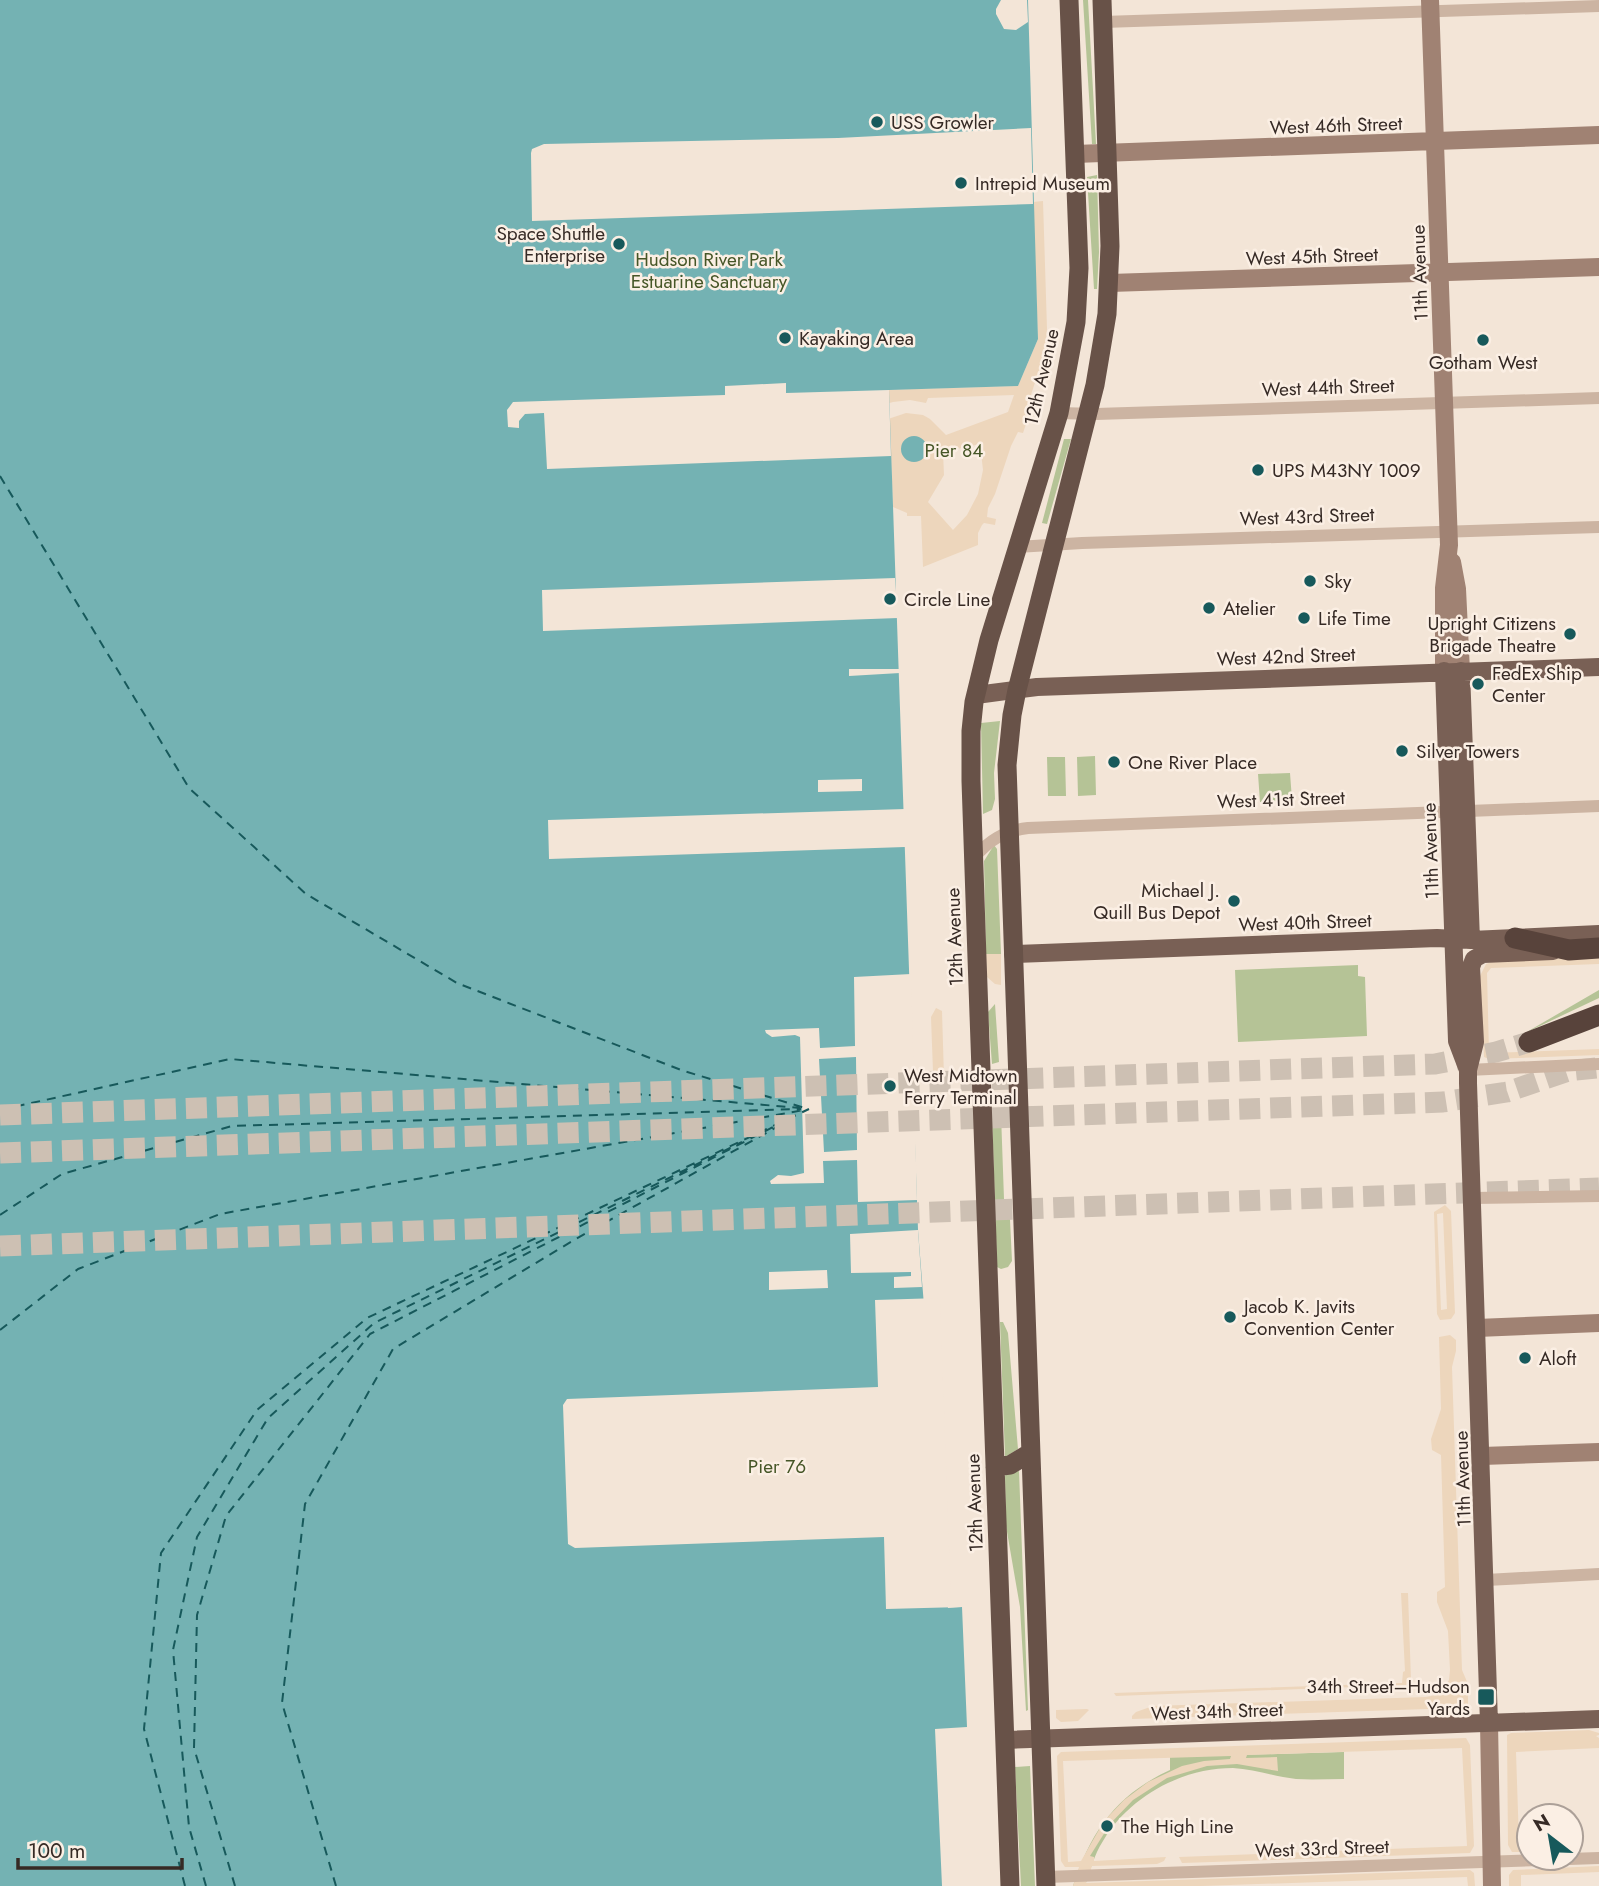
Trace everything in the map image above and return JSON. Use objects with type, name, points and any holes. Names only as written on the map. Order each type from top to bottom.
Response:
[{"type":"highway","name":"12th Avenue","points":[[1010,1886],[974,858],[972,716],[989,639],[1059,413],[1069,367],[1079,296],[1069,0]]},
{"type":"highway","points":[[1046,1881],[1007,832],[1007,765],[1017,690],[1100,358],[1110,283],[1102,0]]},
{"type":"highway","points":[[1515,938],[1569,950],[1599,948]]},
{"type":"highway","points":[[1599,1015],[1529,1042],[1599,1029]]},
{"type":"highway","points":[[990,1311],[1025,1325]]},
{"type":"highway","points":[[995,1467],[1015,1464],[1030,1453]]},
{"type":"main road","name":"11th Avenue","points":[[1430,6],[1445,403],[1448,538],[1444,588],[1453,671],[1459,812],[1475,1042],[1468,1070],[1486,1580],[1492,1886]]},
{"type":"main road","name":"West 46th Street","points":[[1075,154],[1599,135]]},
{"type":"main road","name":"West 45th Street","points":[[1110,283],[1599,267]]},
{"type":"main road","name":"West 42nd Street","points":[[976,695],[1017,690],[1599,667]]},
{"type":"main road","name":"West 40th Street","points":[[1013,954],[1467,945],[1515,938],[1599,934]]},
{"type":"main road","name":"11th Avenue","points":[[1467,945],[1457,1041],[1468,1070]]},
{"type":"main road","name":"West 40th Street","points":[[1467,945],[1483,954],[1569,950]]},
{"type":"main road","points":[[1477,1328],[1599,1323]]},
{"type":"main road","points":[[1482,1457],[1599,1451]]},
{"type":"main road","name":"West 34th Street","points":[[1005,1740],[1599,1719]]},
{"type":"street","points":[[1102,22],[1430,6],[1599,6]]},
{"type":"street","name":"West 44th Street","points":[[1059,413],[1599,398]]},
{"type":"street","name":"West 43rd Street","points":[[1017,547],[1448,538],[1599,527]]},
{"type":"street","name":"West 41st Street","points":[[974,858],[991,840],[1007,832],[1028,828],[1599,806]]},
{"type":"street","points":[[1468,1070],[1599,1064]]},
{"type":"street","points":[[1473,1198],[1599,1196]]},
{"type":"street","points":[[1486,1580],[1599,1574]]},
{"type":"street","name":"West 33rd Street","points":[[1046,1881],[1599,1857]]},
{"type":"green space","points":[[1083,0],[1088,0],[1096,144],[1092,144]]},
{"type":"green space","points":[[1097,175],[1099,252],[1097,289],[1094,289],[1087,177]]},
{"type":"green space","points":[[1064,439],[1071,439],[1047,524],[1042,523]]},
{"type":"green space","points":[[1000,721],[994,773],[995,799],[992,810],[983,814],[981,723]]},
{"type":"green space","points":[[1095,756],[1096,795],[1078,796],[1077,757]]},
{"type":"green space","points":[[1047,757],[1065,757],[1066,796],[1048,796]]},
{"type":"green space","points":[[1290,773],[1292,800],[1260,802],[1258,774]]},
{"type":"green space","points":[[994,845],[997,849],[1001,954],[986,954],[984,861]]},
{"type":"green space","points":[[1358,965],[1358,976],[1365,977],[1367,1036],[1238,1042],[1235,970]]},
{"type":"green space","points":[[1599,990],[1599,998],[1525,1033]]},
{"type":"green space","points":[[995,1004],[999,1062],[992,1064],[988,1012]]},
{"type":"green space","points":[[992,1114],[1001,1114],[1004,1199],[1010,1220],[1012,1261],[1008,1267],[1001,1269],[997,1267]]},
{"type":"green space","points":[[1000,1322],[1003,1322],[1008,1333],[1018,1449],[1005,1457]]},
{"type":"green space","points":[[1019,1471],[1026,1711],[1020,1607],[1006,1526],[1005,1476],[1007,1473]]},
{"type":"green space","points":[[1344,1752],[1344,1779],[1296,1779],[1233,1768],[1214,1769],[1176,1779],[1158,1788],[1127,1811],[1103,1841],[1085,1886],[1073,1886],[1088,1848],[1108,1817],[1135,1791],[1170,1770],[1170,1757]]},
{"type":"green space","points":[[1030,1766],[1035,1886],[1021,1886],[1015,1767]]},
{"type":"shaded area","points":[[1043,201],[1047,329],[1045,352],[1028,404],[1032,406],[1023,433],[1018,432],[1011,446],[988,508],[987,517],[996,519],[995,525],[982,525],[978,533],[978,545],[923,567],[921,516],[907,516],[907,513],[893,507],[891,456],[809,392],[1018,386],[1038,339],[1033,202]],"holes":[[[1014,395],[1008,412],[946,435],[923,415],[906,413],[885,420],[886,404],[893,402],[910,400],[926,403],[928,398]],[[980,444],[983,470],[978,494],[967,515],[953,530],[928,502],[944,475],[943,452]]]},
{"type":"shaded area","points":[[986,954],[1001,954],[1001,985],[995,984],[987,977]]},
{"type":"shaded area","points":[[1599,957],[1599,964],[1491,968],[1487,973],[1489,1053],[1599,1049],[1599,1055],[1484,1057],[1480,976],[1486,964],[1494,961]]},
{"type":"shaded area","points":[[936,1008],[942,1011],[944,1077],[940,1081],[937,1081],[933,1072],[931,1017]]},
{"type":"shaded area","points":[[1445,1205],[1451,1211],[1455,1313],[1451,1319],[1440,1320],[1437,1314],[1434,1212]],"holes":[[[1443,1213],[1447,1309],[1441,1310],[1437,1214]]]},
{"type":"shaded area","points":[[1450,1335],[1456,1340],[1452,1367],[1462,1670],[1468,1684],[1468,1705],[1458,1708],[1132,1719],[1136,1712],[1153,1706],[1426,1697],[1436,1695],[1445,1687],[1450,1670],[1448,1631],[1437,1602],[1437,1592],[1445,1587],[1441,1455],[1432,1450],[1431,1439],[1441,1409],[1439,1337]]},
{"type":"shaded area","points":[[1401,1593],[1408,1593],[1411,1680],[1407,1685],[1116,1696],[1114,1693],[1402,1683],[1405,1671]]},
{"type":"shaded area","points":[[1056,1710],[1089,1710],[1078,1721],[1061,1722],[1056,1718]]},
{"type":"shaded area","points":[[1589,1730],[1599,1733],[1596,1736],[1599,1738],[1599,1748],[1516,1752],[1518,1802],[1515,1802],[1515,1852],[1512,1852],[1508,1845],[1507,1735]]},
{"type":"shaded area","points":[[1466,1738],[1470,1745],[1474,1846],[1470,1853],[1182,1863],[1179,1857],[1467,1846],[1462,1748],[1247,1755],[1246,1758],[1277,1757],[1278,1771],[1237,1764],[1207,1766],[1167,1778],[1133,1800],[1110,1824],[1090,1856],[1094,1857],[1094,1861],[1166,1857],[1164,1861],[1157,1864],[1092,1866],[1086,1883],[1470,1870],[1474,1873],[1475,1886],[1468,1886],[1467,1877],[1201,1886],[1073,1886],[1079,1867],[1065,1867],[1061,1861],[1057,1756],[1061,1752]],"holes":[[[1231,1756],[1230,1759],[1182,1766],[1148,1782],[1124,1800],[1104,1821],[1081,1861],[1068,1862],[1063,1761]]]},
{"type":"shaded area","points":[[1599,1866],[1599,1872],[1521,1875],[1521,1886],[1509,1886],[1509,1875],[1513,1870],[1585,1872],[1585,1867]]},
{"type":"water","points":[[0,0],[1028,0],[1038,339],[1018,386],[889,390],[918,1230],[948,1608],[962,1607],[967,1727],[935,1729],[942,1886],[0,1886]]},
{"type":"water","points":[[914,436],[923,440],[927,449],[923,458],[914,462],[905,458],[901,449],[905,440]]},
{"type":"pier","points":[[1001,0],[1027,0],[1028,22],[1016,30],[1004,29],[996,14]]},
{"type":"pier","points":[[1031,128],[1033,204],[532,221],[531,153],[532,149],[544,144],[838,138]]},
{"type":"pier","name":"Pier 84","points":[[786,383],[786,393],[889,390],[891,456],[547,469],[544,413],[525,414],[519,421],[519,428],[508,427],[507,410],[513,402],[725,395],[725,386]]},
{"type":"pier","points":[[895,578],[898,618],[543,631],[542,590]]},
{"type":"pier","points":[[849,669],[900,669],[900,673],[849,676]]},
{"type":"pier","points":[[862,779],[862,791],[818,792],[818,780]]},
{"type":"pier","points":[[905,809],[905,847],[549,859],[548,820]]},
{"type":"pier","points":[[911,974],[917,1200],[858,1202],[857,1160],[823,1161],[824,1183],[771,1184],[770,1181],[778,1175],[804,1173],[800,1037],[772,1037],[765,1030],[819,1028],[820,1048],[855,1046],[854,977]],"holes":[[[856,1057],[857,1150],[824,1152],[819,1059]]]},
{"type":"pier","points":[[918,1230],[922,1287],[894,1288],[894,1277],[911,1276],[911,1272],[851,1273],[850,1234]]},
{"type":"pier","points":[[827,1270],[828,1288],[769,1290],[769,1272]]},
{"type":"pier","name":"Pier 76","points":[[940,1298],[951,1604],[963,1604],[962,1607],[886,1609],[884,1537],[575,1548],[568,1544],[563,1405],[567,1399],[878,1387],[875,1300]]},
{"type":"ferry route","points":[[0,476],[189,788],[306,894],[457,983],[681,1070],[808,1109]]},
{"type":"ferry route","points":[[0,1110],[230,1059],[800,1108]]},
{"type":"ferry route","points":[[0,1215],[62,1174],[232,1126],[801,1109]]},
{"type":"ferry route","points":[[185,1886],[144,1729],[161,1553],[257,1410],[367,1318],[809,1109]]},
{"type":"ferry route","points":[[0,1330],[78,1269],[220,1214],[804,1110]]},
{"type":"ferry route","points":[[336,1886],[282,1703],[305,1504],[393,1349],[574,1240],[793,1118]]},
{"type":"ferry route","points":[[235,1886],[194,1748],[197,1615],[226,1516],[370,1334],[777,1125]]},
{"type":"ferry route","points":[[206,1886],[189,1827],[173,1650],[197,1537],[268,1418],[374,1323],[742,1142]]},
{"type":"tunnel","points":[[0,1115],[1435,1064],[1496,1052],[1529,1042]]},
{"type":"tunnel","points":[[0,1153],[1443,1102],[1507,1092],[1568,1071],[1596,1068]]},
{"type":"tunnel","points":[[0,1246],[1599,1188]]},
{"type":"place","name":"USS Growler","points":[[877,122]]},
{"type":"place","name":"Intrepid Museum","points":[[961,183]]},
{"type":"place","name":"Space Shuttle Enterprise","points":[[619,244]]},
{"type":"place","name":"Kayaking Area","points":[[785,338]]},
{"type":"place","name":"Gotham West","points":[[1483,340]]},
{"type":"place","name":"UPS M43NY 1009","points":[[1258,470]]},
{"type":"place","name":"Sky","points":[[1310,581]]},
{"type":"place","name":"Circle Line","points":[[890,599]]},
{"type":"place","name":"Atelier","points":[[1209,608]]},
{"type":"place","name":"Life Time","points":[[1304,618]]},
{"type":"place","name":"Upright Citizens Brigade Theatre","points":[[1570,634]]},
{"type":"place","name":"FedEx Ship Center","points":[[1478,684]]},
{"type":"place","name":"Silver Towers","points":[[1402,751]]},
{"type":"place","name":"One River Place","points":[[1114,762]]},
{"type":"place","name":"Michael J. Quill Bus Depot","points":[[1234,901]]},
{"type":"place","name":"West Midtown Ferry Terminal","points":[[890,1086]]},
{"type":"place","name":"Jacob K. Javits Convention Center","points":[[1230,1317]]},
{"type":"place","name":"Aloft","points":[[1525,1358]]},
{"type":"place","name":"34th Street–Hudson Yards","points":[[1486,1697]]},
{"type":"place","name":"The High Line","points":[[1107,1826]]},
{"type":"park label","name":"Hudson River Park Estuarine Sanctuary","points":[[709,270]]}]
